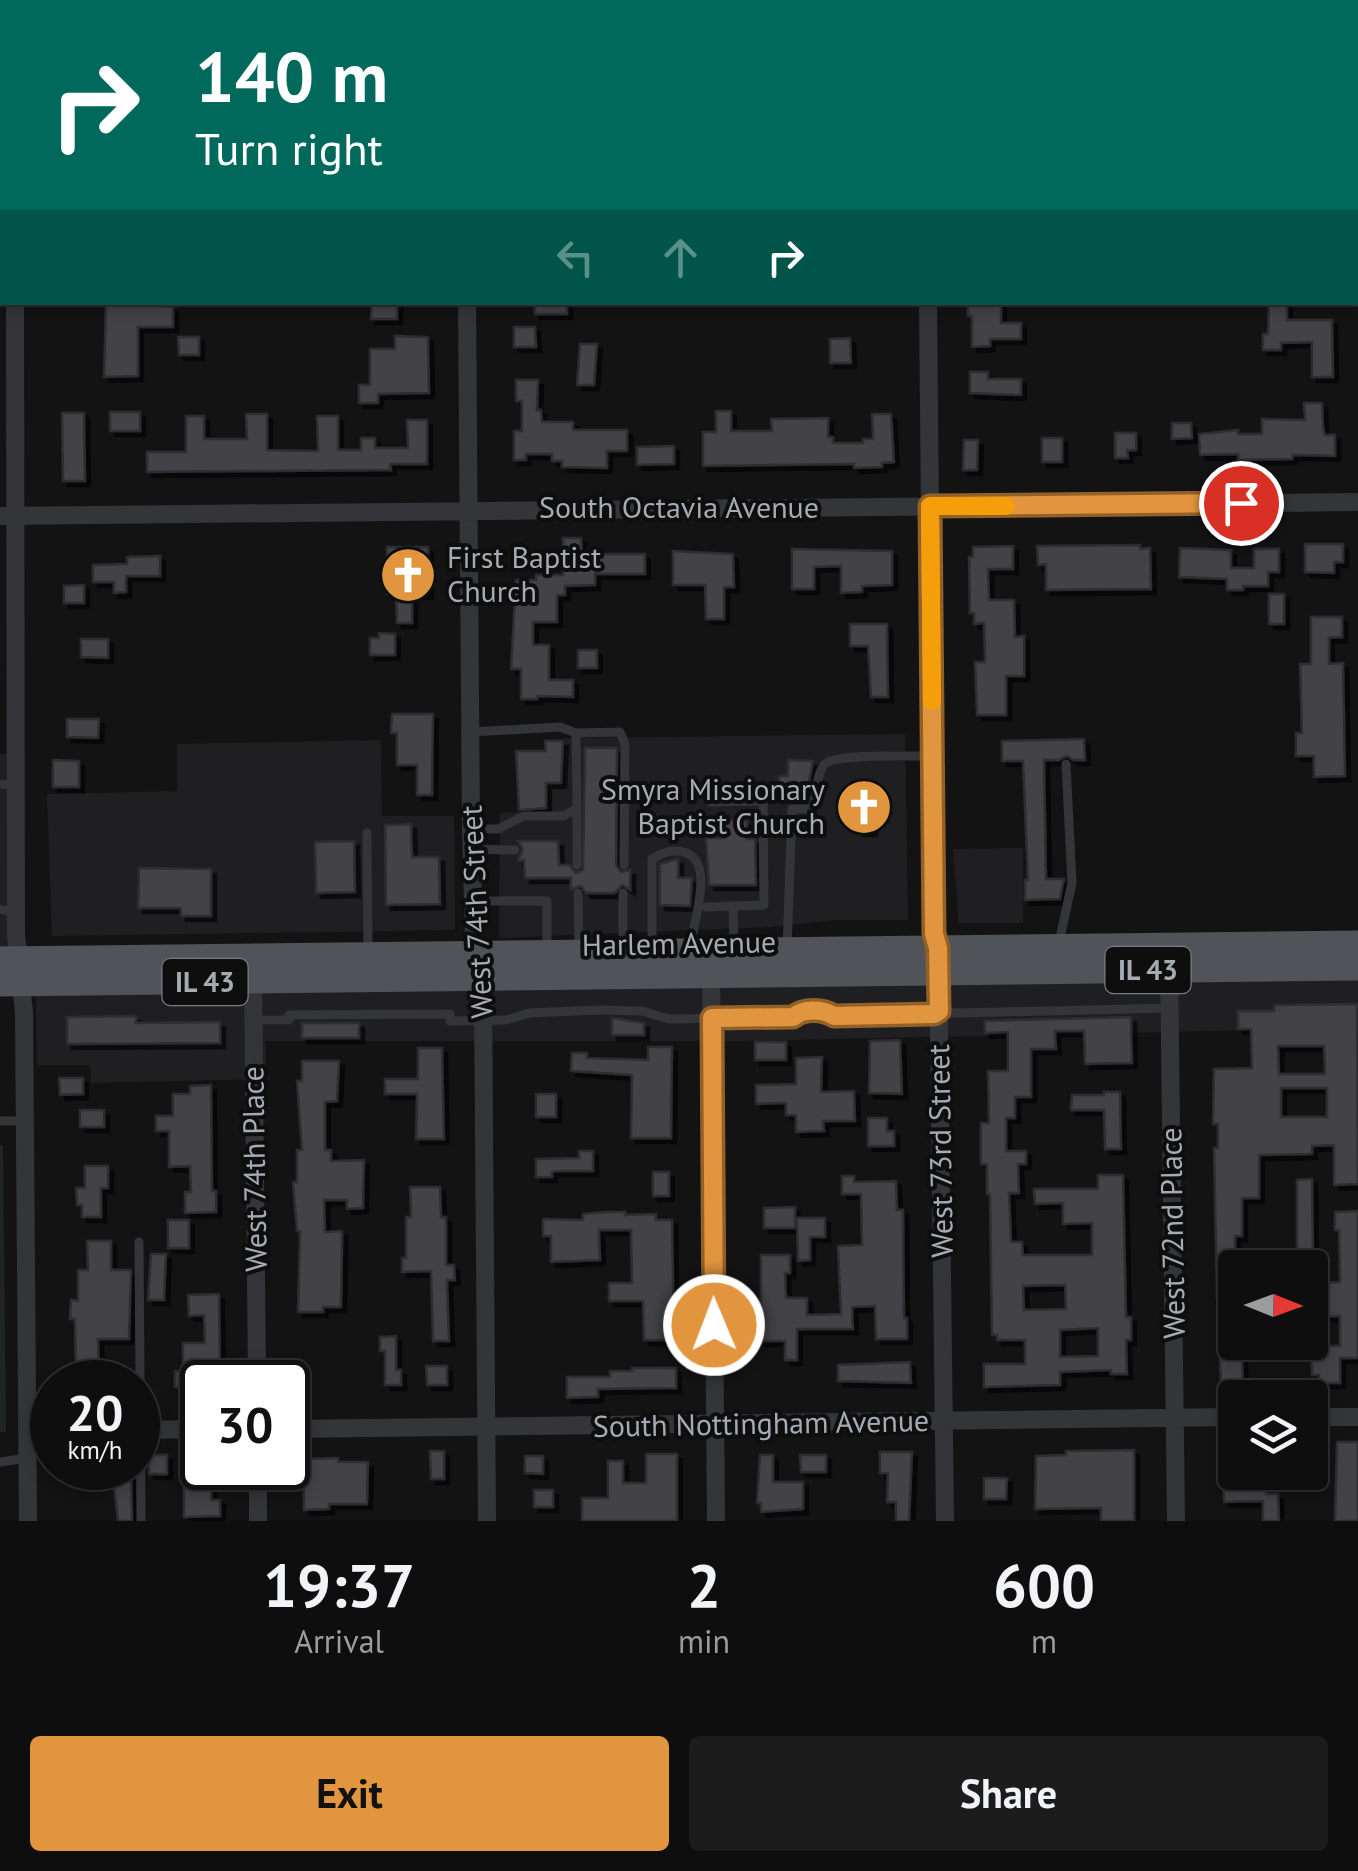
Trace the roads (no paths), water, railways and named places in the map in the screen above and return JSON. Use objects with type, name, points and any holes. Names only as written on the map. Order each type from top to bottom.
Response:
[{"type":"main road","name":"Harlem Avenue","points":[[253,969],[368,955],[478,966],[547,953],[652,951],[712,957],[938,961],[1169,958],[1358,943]]},
{"type":"main road","name":"Harlem Avenue","points":[[10,972],[478,966],[712,957],[787,950],[938,961],[1065,947],[1169,958],[1358,968]]},
{"type":"street","points":[[15,305],[8,516],[8,911],[25,1121],[28,1521]]},
{"type":"street","name":"West 74th Street","points":[[466,305],[471,829],[483,1021],[487,1521]]},
{"type":"street","name":"West 73rd Street","points":[[928,305],[945,1521]]},
{"type":"street","name":"South Octavia Avenue","points":[[8,516],[1358,502]]},
{"type":"street","points":[[712,957],[716,1521]]},
{"type":"street","name":"West 72nd Place","points":[[1169,958],[1176,1521]]},
{"type":"street","name":"West 74th Place","points":[[253,969],[257,1360]]},
{"type":"street","points":[[1328,1417],[1358,1417]]},
{"type":"street","name":"South Nottingham Avenue","points":[[310,1429],[1218,1418]]},
{"type":"street","points":[[258,1490],[258,1521]]},
{"type":"lane","points":[[470,732],[560,727],[576,733],[620,732],[625,744],[624,865]]},
{"type":"lane","points":[[576,733],[577,865]]},
{"type":"lane","points":[[787,950],[792,809],[811,809],[818,796],[822,766],[843,757],[932,756]]},
{"type":"lane","points":[[1065,947],[1061,933],[1072,883],[1066,764]]},
{"type":"lane","points":[[706,906],[764,905],[763,801],[711,802]]},
{"type":"lane","points":[[471,829],[498,829],[524,816],[564,816],[577,810]]},
{"type":"lane","points":[[367,833],[368,955]]},
{"type":"lane","points":[[472,849],[515,850]]},
{"type":"lane","points":[[652,951],[652,859],[665,852],[692,856],[700,870],[701,898],[691,936],[712,957],[734,906]]},
{"type":"lane","points":[[578,893],[579,952]]},
{"type":"lane","points":[[623,893],[623,952]]},
{"type":"lane","points":[[473,901],[547,902],[547,953]]},
{"type":"lane","points":[[254,1020],[450,1014],[450,1021],[483,1021],[529,1013],[599,1010],[642,1011],[669,1020],[793,1017],[800,1011],[827,1011],[834,1016],[1170,1008]]},
{"type":"lane","points":[[0,1122],[25,1121]]},
{"type":"lane","points":[[139,1360],[140,1242]]},
{"type":"lane","points":[[0,1462],[28,1458]]},
{"type":"lane","points":[[141,1490],[142,1521]]},
{"type":"place","name":"First Baptist Church","points":[[408,575]]},
{"type":"place","name":"Smyra Missionary Baptist Church","points":[[864,807]]}]
